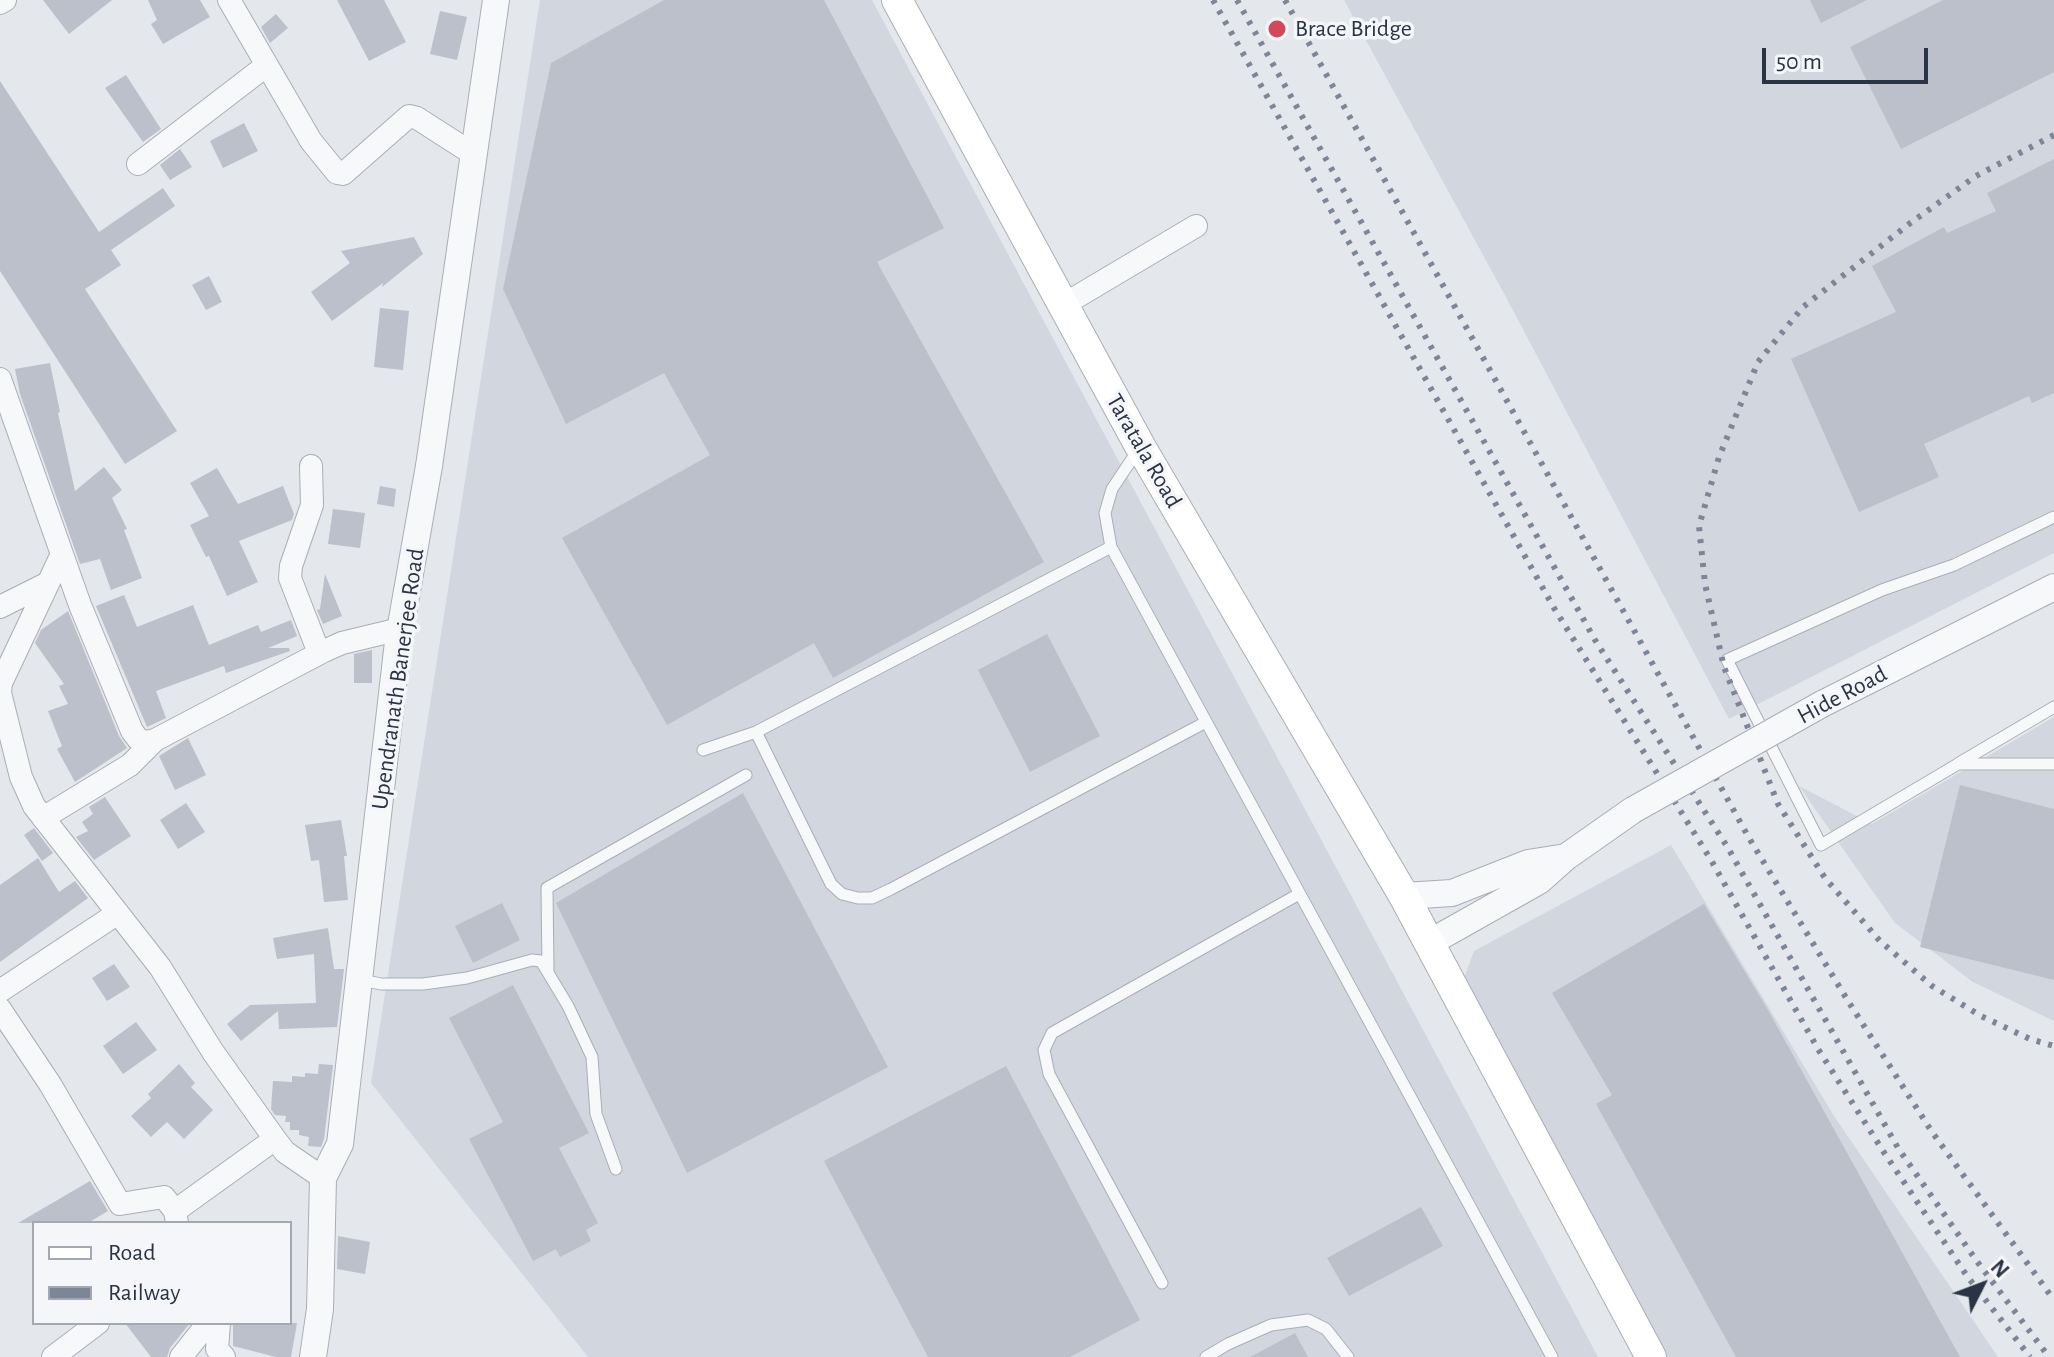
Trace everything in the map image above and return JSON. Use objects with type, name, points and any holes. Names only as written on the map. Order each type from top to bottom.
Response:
[{"type":"main road","name":"Taratala Road","points":[[897,0],[1140,446],[1404,896],[1651,1357]]},
{"type":"street","points":[[0,3],[5,0]]},
{"type":"street","points":[[229,0],[311,141],[340,175],[409,116],[473,154]]},
{"type":"street","name":"Upendranath Banerjee Road","points":[[313,1357],[320,1309],[323,1178],[340,1144],[400,629],[429,466],[496,0]]},
{"type":"street","points":[[138,164],[267,65]]},
{"type":"street","points":[[1063,305],[1196,226]]},
{"type":"street","points":[[0,379],[80,605],[132,731],[145,742],[155,740],[319,653],[342,643],[400,629]]},
{"type":"street","points":[[311,466],[312,505],[291,566],[290,578],[319,653]]},
{"type":"street","points":[[62,554],[1,685],[21,777],[34,806],[160,967],[213,1052],[275,1139],[285,1152],[323,1178]]},
{"type":"street","points":[[0,607],[48,583]]},
{"type":"street","name":"Hide Road","points":[[1429,943],[1539,881],[1566,857],[1633,810],[1822,704],[2054,587]]},
{"type":"street","points":[[43,818],[130,765],[155,740]]},
{"type":"street","points":[[1404,896],[1452,893],[1528,863],[1566,857]]},
{"type":"street","points":[[0,991],[118,913]]},
{"type":"street","points":[[0,1009],[50,1084],[120,1204],[164,1197],[176,1217],[275,1139]]},
{"type":"street","points":[[53,1357],[95,1325]]},
{"type":"street","points":[[181,1357],[206,1325]]},
{"type":"street","points":[[219,1325],[217,1349],[224,1357]]},
{"type":"lane","points":[[1140,446],[1112,489],[1105,513],[1111,547],[1552,1357]]},
{"type":"lane","points":[[2054,517],[1954,565],[1882,590],[1727,660],[1821,845],[2054,707]]},
{"type":"lane","points":[[703,750],[756,732],[1111,547]]},
{"type":"lane","points":[[756,732],[831,884],[842,894],[872,898],[1206,722]]},
{"type":"lane","points":[[1958,764],[2054,764]]},
{"type":"lane","points":[[548,976],[547,888],[746,775]]},
{"type":"lane","points":[[1162,1283],[1049,1074],[1044,1050],[1052,1033],[1074,1019],[1299,894]]},
{"type":"lane","points":[[361,980],[381,984],[423,984],[467,978],[541,961],[568,1006],[592,1057],[596,1114],[616,1169]]},
{"type":"lane","points":[[1206,1357],[1271,1325],[1308,1320],[1326,1329],[1348,1357]]},
{"type":"shaded area","points":[[540,0],[872,0],[1598,1357],[588,1357],[371,1083]]},
{"type":"shaded area","points":[[1344,0],[2054,0],[2054,553],[1729,719],[1507,299]]},
{"type":"shaded area","points":[[2054,717],[2054,1021],[1973,982],[1895,923],[1799,786],[1872,824]]},
{"type":"shaded area","points":[[1671,845],[1834,1116],[1998,1357],[1667,1357],[1463,981],[1474,951]]},
{"type":"building","points":[[43,0],[112,0],[69,34]]},
{"type":"building","points":[[148,0],[200,0],[210,17],[163,44],[151,24],[157,20]]},
{"type":"building","points":[[337,0],[384,0],[406,42],[369,61]]},
{"type":"building","points":[[664,0],[824,0],[944,228],[877,262],[1044,562],[833,678],[814,643],[667,725],[562,538],[710,455],[664,373],[566,424],[503,289],[551,63]]},
{"type":"building","points":[[1810,0],[1867,0],[1821,23]]},
{"type":"building","points":[[1943,0],[2054,0],[2054,72],[1901,149],[1850,47]]},
{"type":"building","points":[[440,11],[467,17],[457,60],[430,54]]},
{"type":"building","points":[[276,14],[288,28],[270,43],[261,27]]},
{"type":"building","points":[[126,75],[161,129],[143,142],[105,88]]},
{"type":"building","points":[[0,81],[99,232],[163,188],[175,206],[111,250],[121,265],[85,289],[177,431],[125,464],[0,271]]},
{"type":"building","points":[[244,123],[258,151],[223,168],[210,141]]},
{"type":"building","points":[[180,149],[192,167],[170,180],[160,165]]},
{"type":"building","points":[[2054,159],[2054,393],[2032,403],[2029,396],[1924,444],[1939,477],[1859,512],[1791,359],[1896,312],[1872,266],[1944,227],[1947,233],[1996,211],[1987,193]]},
{"type":"building","points":[[414,237],[423,254],[332,321],[311,292],[350,263],[341,251]]},
{"type":"building","points":[[209,276],[222,302],[206,310],[192,285]]},
{"type":"building","points":[[380,308],[409,311],[403,370],[374,367]]},
{"type":"building","points":[[50,363],[75,491],[104,467],[122,490],[112,498],[127,529],[124,530],[142,578],[111,590],[100,559],[80,564],[20,394],[15,369]]},
{"type":"building","points":[[217,468],[238,504],[283,486],[294,514],[292,520],[239,541],[258,582],[227,596],[209,556],[206,557],[190,525],[209,516],[190,483]]},
{"type":"building","points":[[380,486],[396,489],[394,507],[377,504]]},
{"type":"building","points":[[333,509],[365,513],[360,548],[328,544]]},
{"type":"building","points":[[325,574],[342,616],[323,624],[317,610],[320,609]]},
{"type":"building","points":[[124,595],[137,627],[193,605],[209,645],[258,625],[261,632],[291,620],[297,636],[268,648],[289,648],[290,651],[226,673],[224,666],[156,691],[166,718],[147,727],[96,606]]},
{"type":"building","points":[[68,611],[119,736],[127,748],[75,782],[57,749],[62,746],[48,711],[68,704],[59,686],[64,684],[35,643],[41,630]]},
{"type":"building","points":[[1047,634],[1100,736],[1030,772],[978,670]]},
{"type":"building","points":[[372,650],[372,683],[354,683],[354,654]]},
{"type":"building","points":[[188,738],[206,775],[175,790],[159,756]]},
{"type":"building","points":[[1960,785],[2054,809],[2054,980],[1920,947]]},
{"type":"building","points":[[743,793],[888,1067],[687,1173],[556,903]]},
{"type":"building","points":[[105,797],[131,836],[94,860],[76,837],[88,831],[82,822],[93,814],[89,807]]},
{"type":"building","points":[[186,803],[205,832],[178,849],[160,820]]},
{"type":"building","points":[[341,820],[347,856],[344,856],[348,900],[324,902],[319,860],[311,861],[305,825]]},
{"type":"building","points":[[34,828],[53,853],[42,861],[24,835]]},
{"type":"building","points":[[38,858],[59,892],[75,881],[88,898],[0,962],[0,885]]},
{"type":"building","points":[[502,903],[520,940],[473,963],[455,926]]},
{"type":"building","points":[[1704,904],[1768,1010],[1960,1357],[1736,1357],[1596,1104],[1612,1095],[1552,993]]},
{"type":"building","points":[[328,928],[334,969],[344,969],[337,1027],[279,1029],[278,1011],[241,1041],[227,1024],[250,1005],[316,1003],[314,954],[277,959],[273,938]]},
{"type":"building","points":[[114,964],[130,987],[107,1001],[92,978]]},
{"type":"building","points":[[513,985],[589,1133],[559,1148],[598,1223],[586,1230],[591,1241],[560,1257],[556,1249],[533,1261],[469,1139],[503,1122],[449,1018]]},
{"type":"building","points":[[136,1022],[157,1050],[123,1074],[103,1046]]},
{"type":"building","points":[[179,1064],[195,1083],[191,1087],[213,1110],[184,1139],[167,1122],[151,1137],[131,1116],[151,1098],[148,1094]]},
{"type":"building","points":[[319,1064],[333,1065],[321,1147],[308,1146],[309,1137],[299,1135],[299,1130],[290,1130],[290,1122],[285,1122],[286,1116],[275,1115],[271,1109],[273,1081],[292,1082],[292,1076],[318,1074]]},
{"type":"building","points":[[1006,1066],[1140,1320],[1070,1357],[928,1357],[824,1161]]},
{"type":"building","points":[[90,1181],[108,1211],[91,1221],[18,1223]]},
{"type":"building","points":[[1421,1207],[1443,1246],[1349,1296],[1327,1258]]},
{"type":"building","points":[[338,1236],[370,1242],[365,1274],[337,1269]]},
{"type":"building","points":[[297,1323],[291,1357],[276,1357],[233,1346],[233,1325]]},
{"type":"building","points":[[127,1325],[188,1325],[170,1348],[167,1357],[151,1357]]},
{"type":"building","points":[[1295,1333],[1308,1357],[1250,1357]]},
{"type":"railway","points":[[1213,0],[1554,608],[1711,860],[1818,1049],[1967,1276],[2030,1357]]},
{"type":"railway","points":[[1237,0],[1595,640],[1728,848],[1898,1148],[2049,1357]]},
{"type":"railway","points":[[1285,0],[1749,838],[1932,1132],[2054,1300]]},
{"type":"railway","points":[[2054,135],[1976,176],[1803,307],[1758,362],[1719,457],[1699,526],[1705,584],[1724,667],[1778,804],[1825,878],[1880,941],[1932,986],[1981,1016],[2030,1039],[2054,1046]]},
{"type":"place","name":"Brace Bridge","points":[[1277,29]]}]
